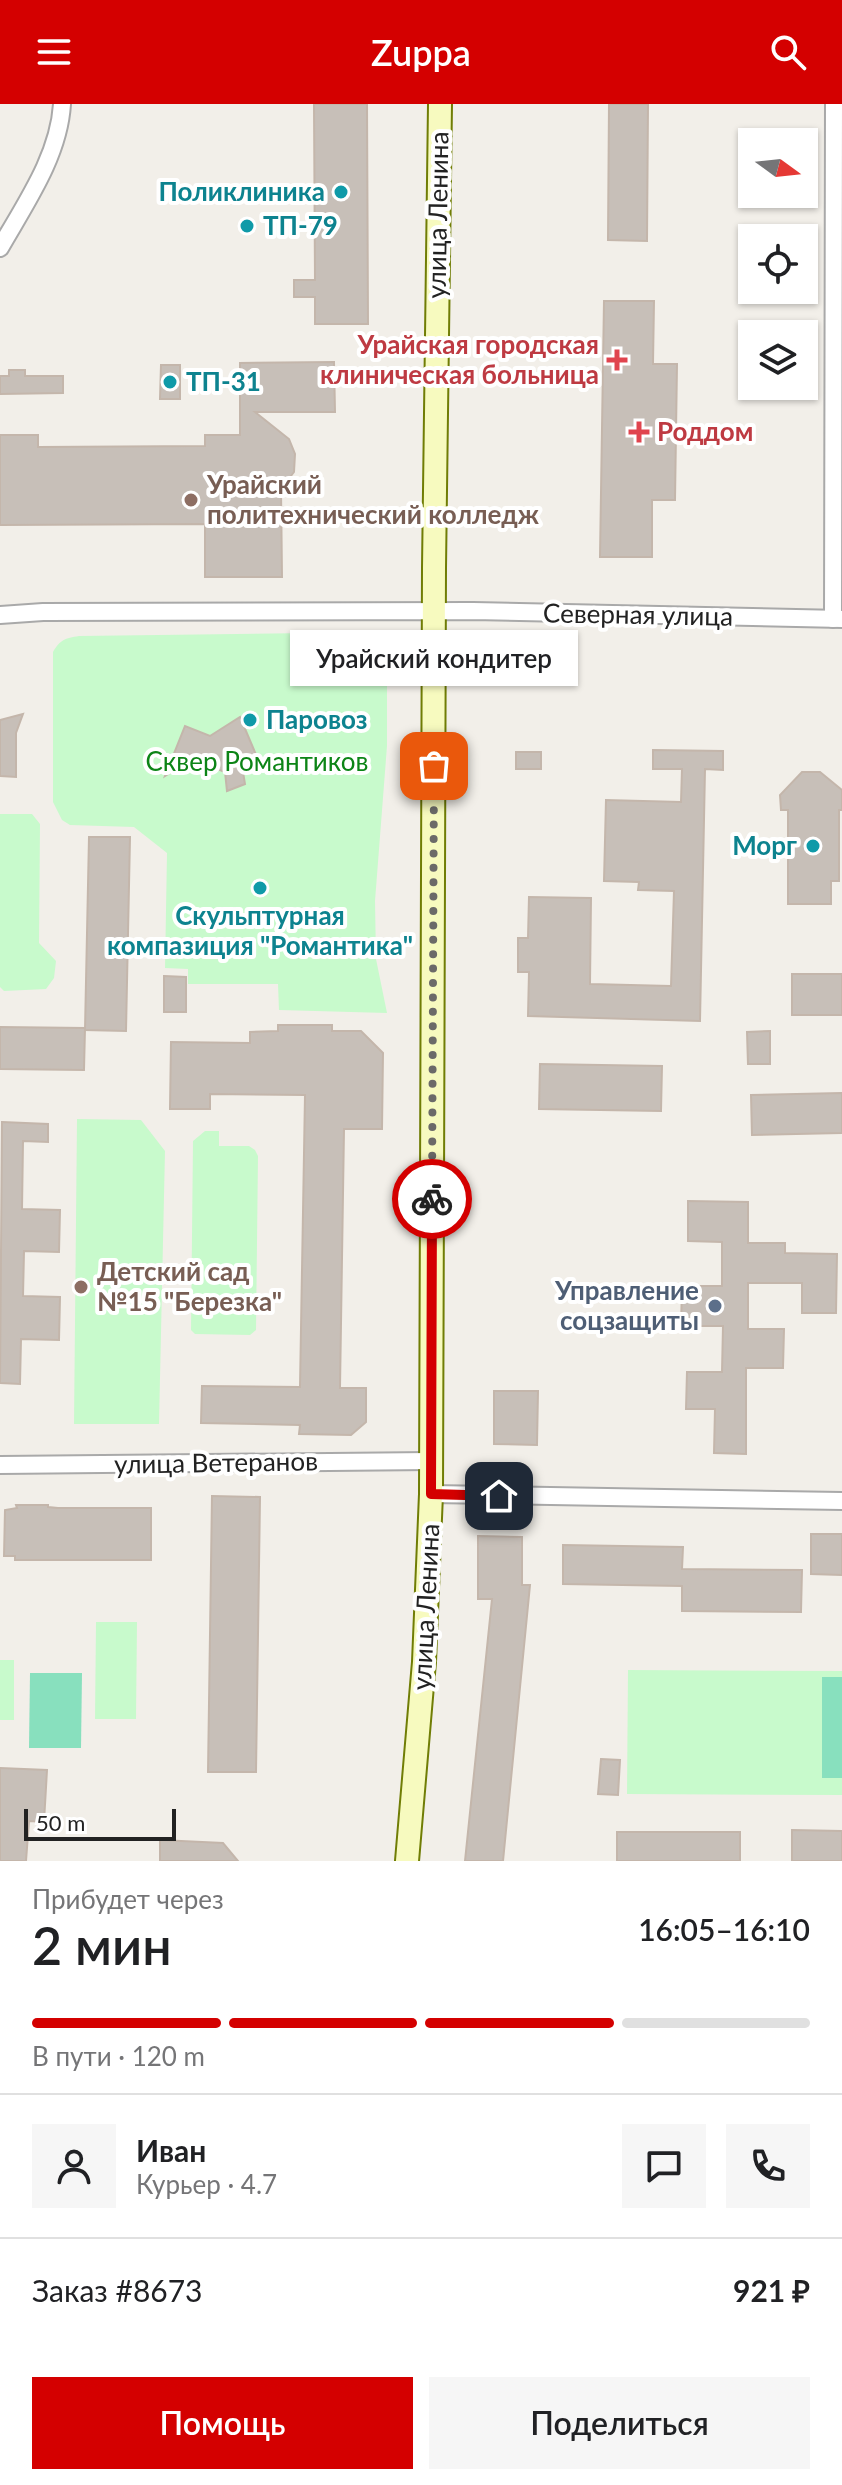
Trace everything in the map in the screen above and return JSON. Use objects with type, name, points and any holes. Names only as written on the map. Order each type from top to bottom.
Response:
[{"type":"main road","name":"улица Ленина","points":[[407,1861],[424,1662],[431,1494],[434,611],[440,104]]},
{"type":"street","points":[[0,248],[50,156],[61,123],[62,104]]},
{"type":"street","points":[[834,104],[838,619]]},
{"type":"street","name":"Северная улица","points":[[0,615],[43,612],[434,611],[838,619]]},
{"type":"street","name":"улица Ветеранов","points":[[0,1465],[431,1461]]},
{"type":"street","points":[[431,1494],[842,1501]]},
{"type":"green space","name":"Сквер Романтиков","points":[[387,632],[387,746],[375,901],[376,959],[387,1013],[279,1010],[278,984],[188,984],[188,969],[165,968],[167,853],[134,827],[70,825],[62,820],[53,802],[53,652],[63,640],[79,636]]},
{"type":"green space","points":[[0,814],[32,814],[40,824],[39,943],[56,961],[54,978],[46,989],[4,991],[0,987]]},
{"type":"green space","points":[[77,1119],[141,1120],[165,1151],[159,1424],[74,1424]]},
{"type":"green space","points":[[205,1131],[219,1131],[219,1146],[249,1146],[258,1156],[256,1330],[250,1335],[195,1334],[191,1330],[193,1141]]},
{"type":"green space","points":[[96,1622],[137,1622],[136,1719],[95,1719]]},
{"type":"green space","points":[[0,1660],[14,1660],[14,1720],[0,1720]]},
{"type":"green space","points":[[628,1670],[842,1671],[842,1795],[627,1794]]},
{"type":"green space","points":[[30,1673],[82,1673],[81,1748],[29,1748]]},
{"type":"green space","points":[[822,1677],[842,1677],[842,1778],[822,1778]]},
{"type":"building","name":"Поликлиника","points":[[314,104],[367,104],[368,324],[315,324],[315,297],[294,297],[294,280],[315,280]]},
{"type":"building","points":[[609,104],[648,104],[647,241],[608,240]]},
{"type":"building","name":"Роддом","points":[[604,301],[654,301],[653,364],[677,364],[675,500],[652,500],[652,557],[600,557]]},
{"type":"building","points":[[334,362],[335,412],[255,412],[289,439],[295,454],[294,472],[281,489],[282,577],[205,577],[205,524],[0,525],[0,435],[38,435],[38,447],[205,446],[205,435],[240,435],[240,363]]},
{"type":"building","name":"ТП-31","points":[[161,365],[180,365],[180,399],[160,399]]},
{"type":"building","points":[[9,370],[25,370],[25,376],[63,376],[63,393],[0,394],[0,376],[9,376]]},
{"type":"building","points":[[23,714],[16,733],[16,777],[0,776],[0,720]]},
{"type":"building","points":[[240,717],[257,757],[248,763],[243,772],[245,784],[227,791],[225,772],[192,759],[165,776],[185,726],[210,736]]},
{"type":"building","points":[[653,750],[723,751],[723,770],[705,769],[700,1021],[528,1016],[529,972],[518,972],[518,938],[528,938],[529,897],[591,898],[590,984],[671,986],[674,891],[638,890],[639,882],[604,881],[606,800],[681,802],[682,769],[653,769]]},
{"type":"building","points":[[516,752],[541,752],[541,769],[516,769]]},
{"type":"building","name":"Морг","points":[[802,772],[820,772],[842,790],[839,881],[831,881],[831,904],[788,904],[788,810],[781,810],[780,795]]},
{"type":"building","points":[[89,837],[130,837],[126,1031],[85,1030]]},
{"type":"building","points":[[792,974],[842,974],[842,1015],[792,1015]]},
{"type":"building","points":[[164,976],[186,977],[186,1012],[164,1012]]},
{"type":"building","points":[[278,1025],[332,1025],[332,1031],[361,1031],[383,1053],[382,1129],[344,1129],[340,1388],[366,1388],[366,1422],[351,1435],[299,1434],[300,1425],[201,1423],[202,1386],[300,1387],[305,1095],[210,1094],[210,1109],[170,1109],[171,1042],[250,1043],[250,1032],[278,1031]]},
{"type":"building","points":[[0,1027],[85,1028],[84,1070],[0,1069]]},
{"type":"building","points":[[770,1031],[770,1064],[748,1064],[747,1032]]},
{"type":"building","points":[[540,1064],[662,1066],[661,1111],[539,1109]]},
{"type":"building","points":[[842,1093],[842,1133],[752,1135],[751,1095]]},
{"type":"building","points":[[2,1122],[48,1124],[48,1142],[23,1141],[22,1209],[60,1210],[59,1252],[24,1251],[23,1296],[60,1297],[59,1340],[21,1339],[20,1384],[0,1383]]},
{"type":"building","name":"Управление соцзащиты","points":[[688,1201],[748,1202],[748,1243],[785,1243],[785,1253],[837,1254],[836,1313],[802,1313],[802,1283],[748,1283],[748,1329],[784,1329],[783,1368],[746,1368],[746,1454],[714,1453],[715,1409],[686,1409],[687,1372],[722,1372],[723,1326],[681,1326],[682,1286],[722,1286],[722,1242],[688,1241]]},
{"type":"building","points":[[494,1391],[538,1391],[537,1445],[494,1444]]},
{"type":"building","points":[[212,1496],[260,1497],[256,1772],[208,1772]]},
{"type":"building","points":[[16,1505],[151,1508],[151,1560],[15,1560],[15,1556],[4,1556],[5,1510],[17,1508]]},
{"type":"building","points":[[811,1534],[842,1534],[842,1575],[811,1574]]},
{"type":"building","points":[[478,1536],[522,1537],[522,1585],[530,1585],[503,1861],[465,1861],[492,1599],[478,1599]]},
{"type":"building","points":[[563,1545],[683,1547],[682,1569],[802,1570],[801,1612],[682,1611],[682,1586],[563,1584]]},
{"type":"building","points":[[601,1759],[620,1760],[618,1795],[598,1794]]},
{"type":"building","points":[[0,1768],[47,1770],[44,1822],[29,1821],[26,1861],[0,1861]]},
{"type":"building","points":[[792,1830],[842,1831],[842,1861],[792,1861]]},
{"type":"building","points":[[617,1832],[740,1832],[740,1861],[617,1861]]},
{"type":"building","points":[[160,1840],[223,1843],[238,1861],[160,1861]]},
{"type":"way so far","points":[[432,1199],[434,766]]},
{"type":"place","name":"Поликлиника","points":[[341,192]]},
{"type":"place","name":"ТП-79","points":[[247,226]]},
{"type":"place","name":"Урайская городская клиническая больница","points":[[617,360]]},
{"type":"place","name":"ТП-31","points":[[170,382]]},
{"type":"place","name":"Роддом","points":[[639,432]]},
{"type":"place","name":"Урайский политехнический колледж","points":[[191,500]]},
{"type":"place","name":"Паровоз","points":[[250,720]]},
{"type":"place","name":"Урайский кондитер","points":[[434,766]]},
{"type":"place","name":"Морг","points":[[813,846]]},
{"type":"place","name":"Скульптурная компазиция \"Романтика\"","points":[[260,888]]},
{"type":"place","name":"Детский сад №15 \"Березка\"","points":[[81,1287]]},
{"type":"place","name":"Управление соцзащиты","points":[[715,1306]]},
{"type":"route","points":[[432,1199],[431,1494],[499,1496]]}]
